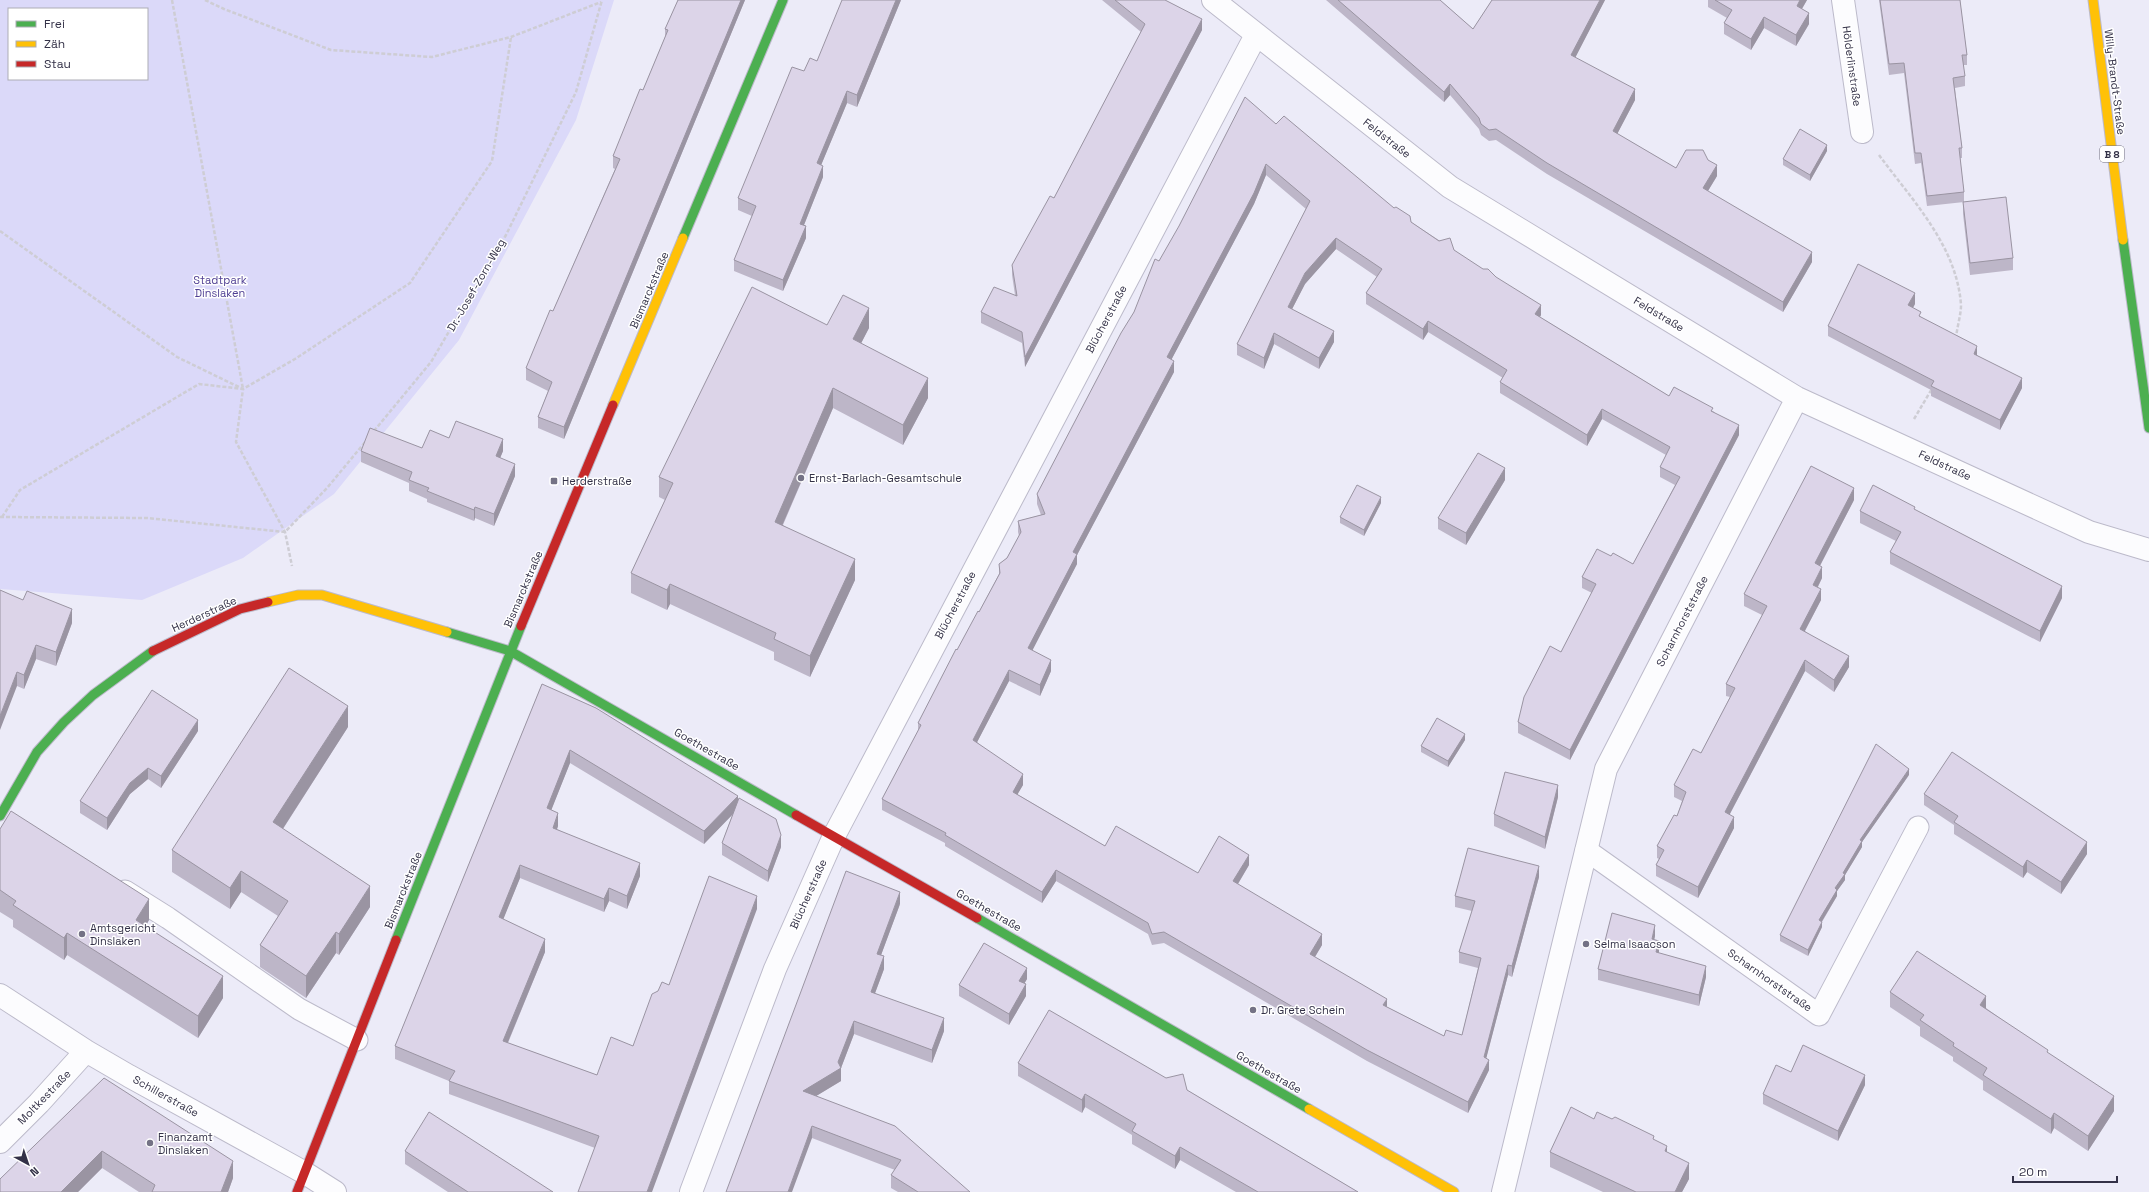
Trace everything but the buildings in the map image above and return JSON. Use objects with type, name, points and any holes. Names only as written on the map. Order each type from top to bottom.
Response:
[{"type":"street","name":"Bismarckstraße","points":[[301,1182],[510,651],[783,0]]},
{"type":"street","name":"Feldstraße","points":[[1213,0],[1450,187],[1797,398],[2089,532],[2149,550]]},
{"type":"street","name":"Hölderlinstraße","points":[[1842,0],[1862,132]]},
{"type":"street","name":"Willy-Brandt-Straße","points":[[2093,0],[2131,308],[2149,428]]},
{"type":"street","name":"Blücherstraße","points":[[691,1192],[775,969],[834,836],[1256,35]]},
{"type":"street","name":"Scharnhorststraße","points":[[1503,1192],[1606,769],[1797,398]]},
{"type":"street","name":"Herderstraße","points":[[6,817],[37,752],[64,722],[93,695],[150,653],[240,610],[298,595],[322,595],[510,651]]},
{"type":"street","name":"Goethestraße","points":[[510,651],[1454,1192]]},
{"type":"street","name":"Schillerstraße","points":[[0,995],[86,1051],[301,1182],[335,1192]]},
{"type":"street","name":"Moltkestraße","points":[[0,1142],[39,1103],[86,1051]]},
{"type":"lane","name":"Scharnhorststraße","points":[[1586,850],[1819,1015],[1918,827]]},
{"type":"lane","points":[[108,880],[168,918],[299,1009],[357,1040]]},
{"type":"path","points":[[172,0],[243,389],[236,442],[285,532],[298,595]]},
{"type":"path","points":[[205,0],[224,9],[331,50],[432,57],[511,37],[601,1]]},
{"type":"path","name":"Dr.-Josef-Zorn-Weg","points":[[372,434],[431,362],[506,235],[576,92],[601,1]]},
{"type":"path","points":[[1,517],[20,490],[199,384],[243,389],[295,359],[410,283],[492,161],[511,37]]},
{"type":"path","points":[[1862,132],[1940,237],[1954,270],[1961,305],[1955,344]]},
{"type":"path","points":[[0,231],[177,357],[243,389]]},
{"type":"path","points":[[1900,444],[1937,381]]},
{"type":"path","points":[[285,532],[327,488],[367,440]]},
{"type":"path","points":[[1,517],[147,518],[285,532]]},
{"type":"green space","name":"Stadtpark Dinslaken","points":[[0,0],[614,0],[576,120],[459,340],[334,494],[243,558],[142,600],[0,589]]},
{"type":"traffic: fast","points":[[683,238],[783,0]]},
{"type":"traffic: fast","points":[[2123,240],[2149,428]]},
{"type":"traffic: fast","points":[[396,940],[521,626]]},
{"type":"traffic: fast","points":[[447,632],[510,651],[796,815]]},
{"type":"traffic: fast","points":[[0,816],[37,752],[64,722],[93,695],[153,651]]},
{"type":"traffic: fast","points":[[977,918],[1309,1109]]},
{"type":"traffic: slow","points":[[2093,0],[2123,240]]},
{"type":"traffic: slow","points":[[613,405],[683,238]]},
{"type":"traffic: slow","points":[[268,602],[298,595],[322,595],[447,632]]},
{"type":"traffic: slow","points":[[1309,1109],[1454,1192]]},
{"type":"traffic: jam","points":[[521,626],[613,405]]},
{"type":"traffic: jam","points":[[153,651],[240,609],[268,602]]},
{"type":"traffic: jam","points":[[796,815],[977,918]]},
{"type":"traffic: jam","points":[[297,1192],[396,940]]},
{"type":"place","name":"Ernst-Barlach-Gesamtschule","points":[[801,478]]},
{"type":"place","name":"Herderstraße","points":[[554,481]]},
{"type":"place","name":"Amtsgericht Dinslaken","points":[[82,934]]},
{"type":"place","name":"Selma Isaacson","points":[[1586,944]]},
{"type":"place","name":"Dr. Grete Schein","points":[[1253,1010]]},
{"type":"place","name":"Finanzamt Dinslaken","points":[[150,1143]]}]
